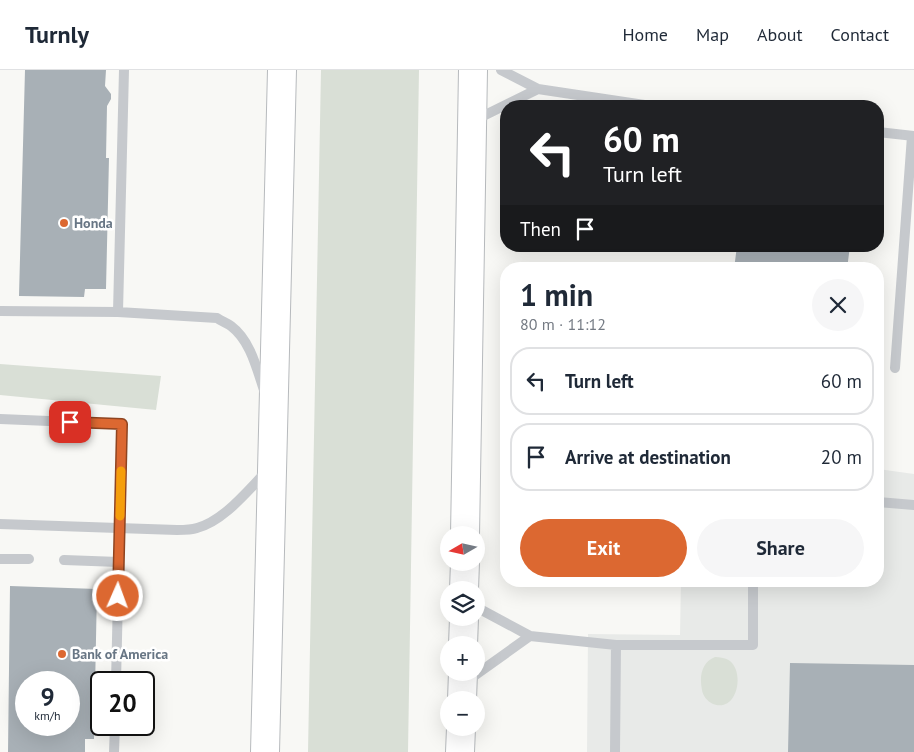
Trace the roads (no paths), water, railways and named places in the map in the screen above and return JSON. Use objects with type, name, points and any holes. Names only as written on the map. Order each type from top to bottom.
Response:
[{"type":"highway","points":[[265,752],[282,70]]},
{"type":"highway","points":[[465,526],[473,70]]},
{"type":"highway","points":[[460,752],[461,736]]},
{"type":"lane","points":[[118,312],[124,70]]},
{"type":"lane","points":[[501,70],[538,89],[611,100]]},
{"type":"lane","points":[[515,100],[538,89]]},
{"type":"lane","points":[[472,121],[500,107]]},
{"type":"lane","points":[[884,133],[913,136],[895,368]]},
{"type":"lane","points":[[0,311],[118,312],[216,318],[230,325],[240,334],[250,350],[273,415]]},
{"type":"lane","points":[[0,419],[122,424],[116,671]]},
{"type":"lane","points":[[0,524],[177,530],[197,528],[215,520],[237,502],[273,465]]},
{"type":"lane","points":[[884,502],[914,505]]},
{"type":"lane","points":[[0,559],[29,558]]},
{"type":"lane","points":[[64,560],[119,562]]},
{"type":"lane","points":[[485,612],[530,636],[616,645],[753,645],[753,587]]},
{"type":"lane","points":[[462,686],[530,636]]},
{"type":"lane","points":[[615,752],[616,645]]},
{"type":"lane","points":[[114,752],[115,736]]},
{"type":"place","name":"Honda","points":[[64,223]]},
{"type":"place","name":"Bank of America","points":[[62,654]]}]
